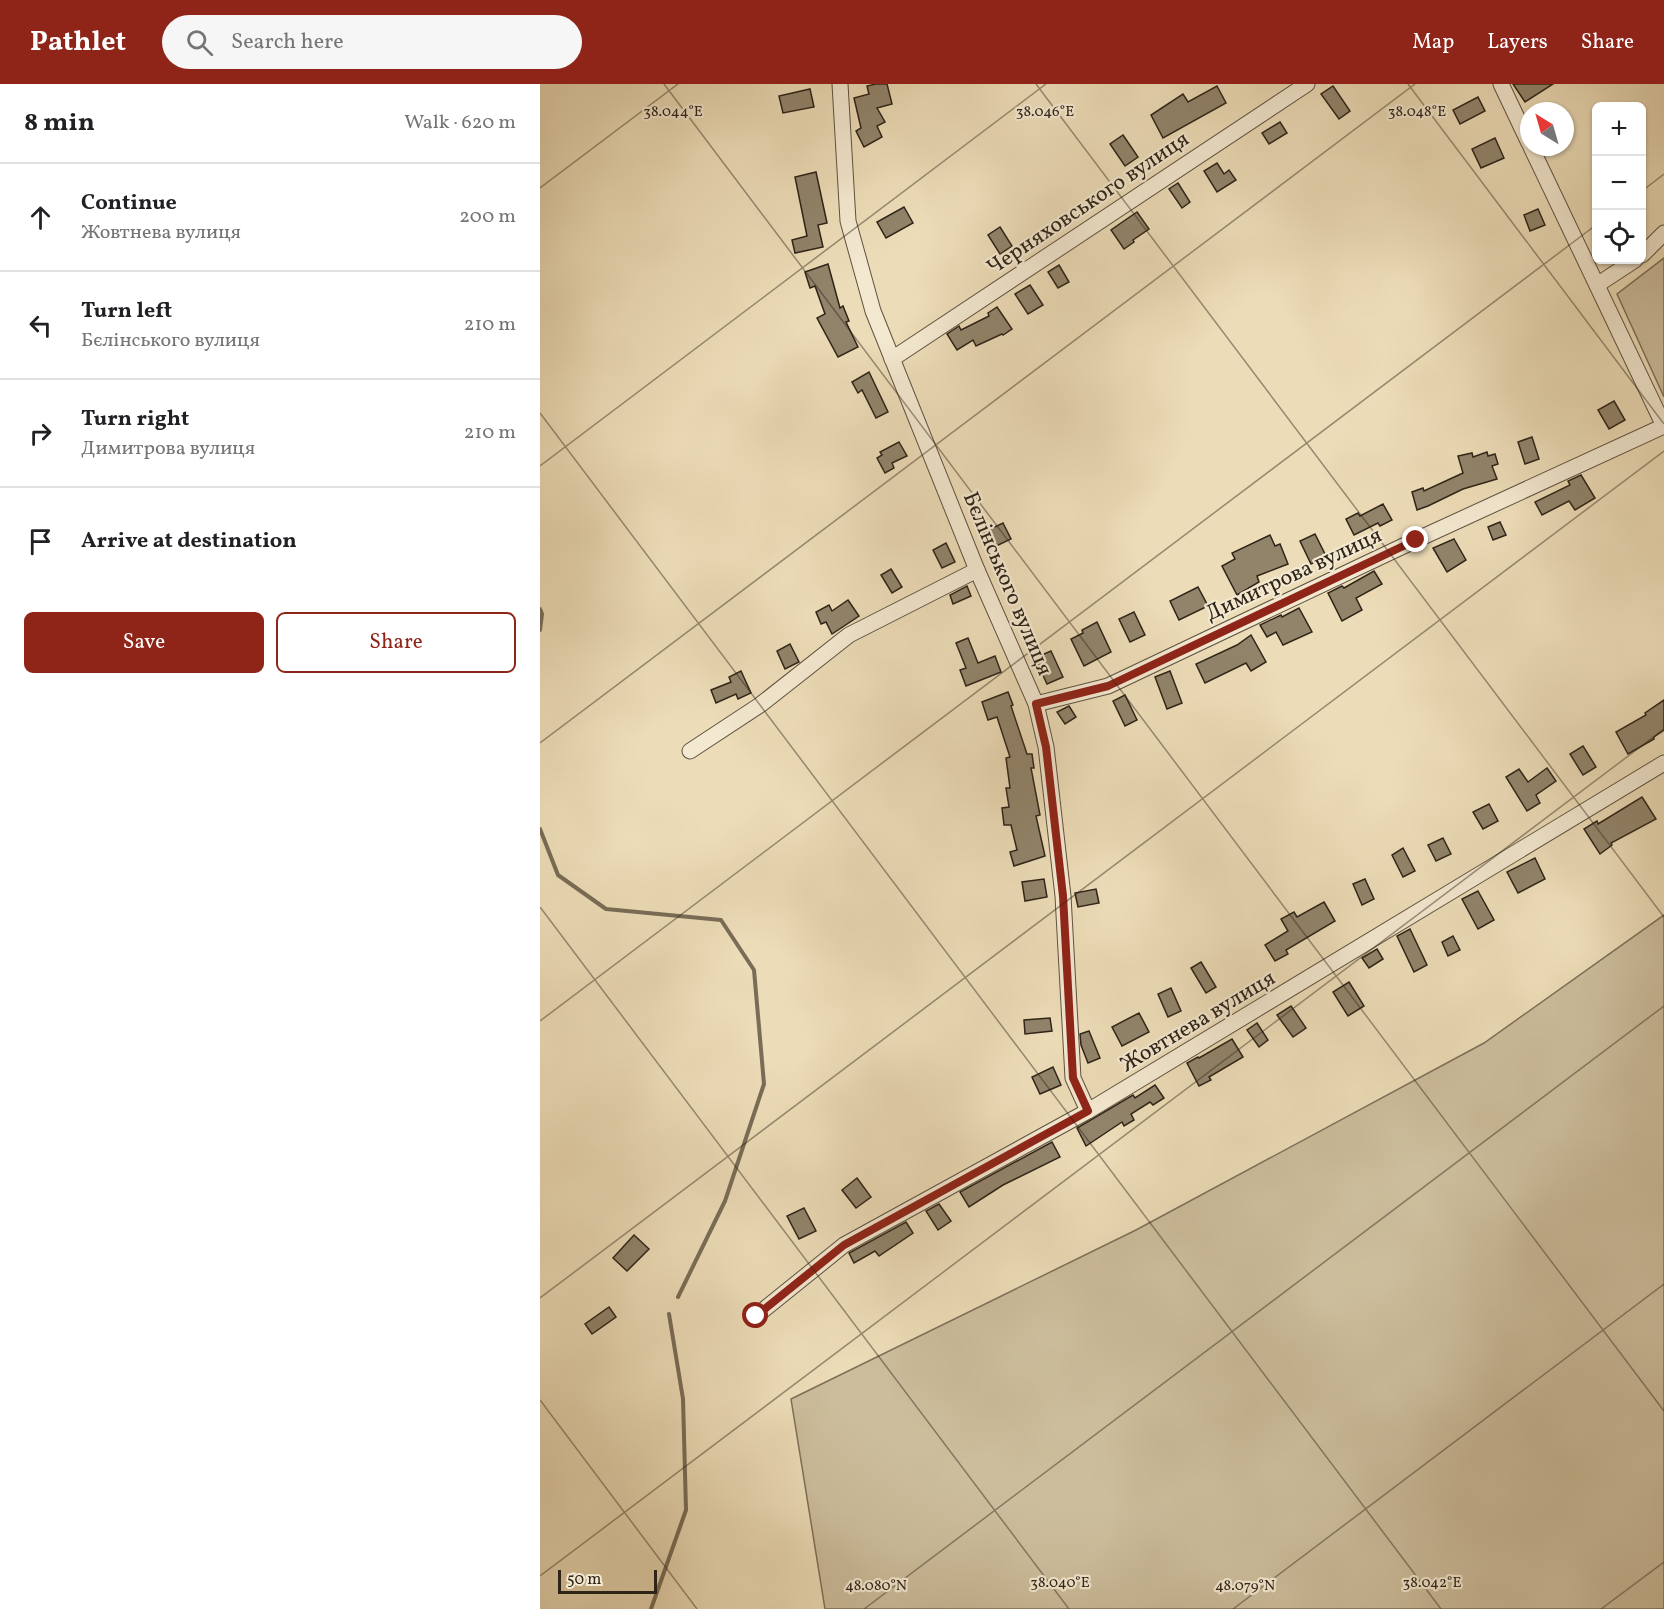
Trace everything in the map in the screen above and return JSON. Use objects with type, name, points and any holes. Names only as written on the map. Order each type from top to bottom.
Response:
[{"type":"street","name":"Бєлінського вулиця","points":[[840,84],[848,221],[873,311],[977,570],[1036,704],[1046,747],[1063,896],[1073,1078],[1088,1111]]},
{"type":"street","name":"Черняховського вулиця","points":[[892,359],[1307,84]]},
{"type":"street","points":[[1501,84],[1520,124]]},
{"type":"street","points":[[1535,156],[1664,426]]},
{"type":"street","points":[[1646,250],[1664,233]]},
{"type":"street","points":[[1597,285],[1629,264]]},
{"type":"street","name":"Димитрова вулиця","points":[[1036,704],[1108,686],[1664,426]]},
{"type":"street","points":[[690,751],[760,705],[849,635],[977,570]]},
{"type":"street","name":"Жовтнева вулиця","points":[[756,1316],[844,1245],[1088,1111],[1664,763]]},
{"type":"shaded area","points":[[1664,258],[1664,397],[1617,294]]},
{"type":"shaded area","points":[[1664,915],[1664,1609],[825,1609],[791,1399],[1136,1230],[1484,1043]]},
{"type":"building","points":[[887,84],[892,104],[877,108],[885,122],[877,126],[882,137],[864,147],[856,131],[861,128],[854,98],[869,94],[867,86]]},
{"type":"building","points":[[1513,84],[1553,84],[1525,102]]},
{"type":"building","points":[[1217,86],[1226,103],[1163,138],[1151,115],[1183,94],[1188,102]]},
{"type":"building","points":[[1333,86],[1350,111],[1339,119],[1321,94]]},
{"type":"building","points":[[810,89],[814,107],[783,113],[779,96]]},
{"type":"building","points":[[1478,97],[1485,111],[1460,124],[1453,110]]},
{"type":"building","points":[[1280,122],[1287,133],[1269,144],[1262,133]]},
{"type":"building","points":[[1123,135],[1138,157],[1125,166],[1110,144]]},
{"type":"building","points":[[1495,138],[1504,158],[1481,168],[1472,149]]},
{"type":"building","points":[[1217,163],[1224,174],[1229,170],[1236,180],[1217,192],[1204,171]]},
{"type":"building","points":[[816,172],[827,223],[818,225],[823,247],[795,253],[792,240],[807,236],[795,177]]},
{"type":"building","points":[[1178,183],[1190,202],[1182,208],[1169,189]]},
{"type":"building","points":[[904,207],[913,223],[886,238],[877,222]]},
{"type":"building","points":[[1538,209],[1545,225],[1530,231],[1524,215]]},
{"type":"building","points":[[1137,212],[1149,229],[1124,249],[1111,230]]},
{"type":"building","points":[[1000,227],[1012,246],[1000,254],[988,235]]},
{"type":"building","points":[[828,264],[840,308],[843,306],[849,321],[846,322],[858,347],[838,357],[817,318],[825,314],[815,286],[810,288],[805,272]]},
{"type":"building","points":[[1059,265],[1069,282],[1058,288],[1048,272]]},
{"type":"building","points":[[1030,285],[1043,305],[1028,314],[1015,294]]},
{"type":"building","points":[[997,307],[1012,329],[976,346],[973,340],[957,350],[947,334],[959,326],[961,330],[989,316],[988,313]]},
{"type":"building","points":[[869,372],[888,412],[876,418],[862,390],[858,393],[852,382]]},
{"type":"building","points":[[1614,401],[1625,420],[1609,429],[1598,410]]},
{"type":"building","points":[[1532,437],[1539,459],[1525,464],[1518,442]]},
{"type":"building","points":[[899,442],[907,456],[892,463],[894,468],[885,473],[877,458],[882,455],[880,452]]},
{"type":"building","points":[[1487,452],[1488,456],[1495,454],[1498,464],[1492,466],[1497,479],[1463,489],[1417,510],[1412,492],[1423,488],[1424,491],[1463,473],[1458,456],[1472,453],[1473,457]]},
{"type":"building","points":[[1581,475],[1595,498],[1575,510],[1569,501],[1542,515],[1535,502],[1570,485],[1568,481]]},
{"type":"building","points":[[1383,504],[1392,520],[1380,526],[1378,523],[1354,535],[1346,519],[1358,513],[1360,516]]},
{"type":"building","points":[[1500,522],[1506,535],[1493,540],[1488,527]]},
{"type":"building","points":[[1003,523],[1011,539],[990,549],[982,533]]},
{"type":"building","points":[[1315,534],[1326,556],[1311,564],[1300,541]]},
{"type":"building","points":[[1270,535],[1275,546],[1280,544],[1288,564],[1257,576],[1259,582],[1237,595],[1222,566],[1235,559],[1232,553]]},
{"type":"building","points":[[1454,539],[1466,560],[1447,572],[1433,548]]},
{"type":"building","points":[[946,543],[955,562],[942,568],[933,550]]},
{"type":"building","points":[[891,569],[902,587],[892,593],[881,575]]},
{"type":"building","points":[[1374,571],[1382,584],[1356,598],[1362,610],[1342,621],[1328,593],[1342,586],[1344,588]]},
{"type":"building","points":[[967,586],[971,596],[953,604],[950,595]]},
{"type":"building","points":[[1198,587],[1208,606],[1179,620],[1170,601]]},
{"type":"building","points":[[848,600],[859,616],[832,634],[826,622],[821,624],[816,612],[829,605],[832,611]]},
{"type":"building","points":[[1299,608],[1312,632],[1283,645],[1276,632],[1267,637],[1260,625]]},
{"type":"building","points":[[1134,612],[1145,635],[1130,642],[1119,619]]},
{"type":"building","points":[[1097,622],[1111,652],[1084,666],[1071,639]]},
{"type":"building","points":[[1251,635],[1266,662],[1251,671],[1246,663],[1205,683],[1196,664],[1237,645]]},
{"type":"building","points":[[968,638],[978,663],[995,656],[1001,672],[966,686],[960,670],[966,668],[956,643]]},
{"type":"building","points":[[790,644],[799,662],[785,669],[777,651]]},
{"type":"building","points":[[1051,651],[1063,677],[1047,684],[1035,658]]},
{"type":"building","points":[[741,671],[751,693],[738,699],[736,694],[716,703],[711,690],[731,682],[729,677]]},
{"type":"building","points":[[1170,671],[1182,703],[1167,709],[1155,677]]},
{"type":"building","points":[[1008,692],[1027,754],[1032,754],[1034,768],[1031,768],[1040,815],[1036,816],[1045,856],[1014,866],[1010,852],[1017,850],[1011,825],[1004,825],[1002,808],[1009,807],[1006,788],[1010,788],[1006,758],[1010,757],[997,717],[988,720],[982,702]]},
{"type":"building","points":[[1125,695],[1137,720],[1125,726],[1113,701]]},
{"type":"building","points":[[1664,700],[1664,730],[1654,739],[1628,754],[1616,732],[1646,715],[1645,713]]},
{"type":"building","points":[[1069,706],[1076,717],[1065,724],[1057,712]]},
{"type":"building","points":[[1583,746],[1596,767],[1583,775],[1570,754]]},
{"type":"building","points":[[1547,768],[1556,781],[1536,795],[1540,803],[1527,811],[1506,777],[1519,769],[1528,782]]},
{"type":"building","points":[[1642,797],[1656,819],[1611,843],[1612,845],[1600,854],[1584,829],[1597,821],[1598,824]]},
{"type":"building","points":[[1489,804],[1498,821],[1483,829],[1473,812]]},
{"type":"building","points":[[1443,838],[1451,854],[1436,861],[1428,845]]},
{"type":"building","points":[[1403,848],[1415,871],[1403,877],[1392,855]]},
{"type":"building","points":[[1535,858],[1545,879],[1518,893],[1507,872]]},
{"type":"building","points":[[1044,879],[1047,897],[1025,901],[1022,882]]},
{"type":"building","points":[[1365,879],[1374,899],[1362,905],[1353,884]]},
{"type":"building","points":[[1096,889],[1099,903],[1078,907],[1075,893]]},
{"type":"building","points":[[1478,891],[1494,920],[1478,929],[1462,899]]},
{"type":"building","points":[[1324,902],[1335,921],[1286,950],[1288,954],[1275,961],[1265,945],[1288,931],[1281,919],[1294,912],[1297,917]]},
{"type":"building","points":[[1410,929],[1427,965],[1414,972],[1397,936]]},
{"type":"building","points":[[1453,936],[1460,950],[1448,956],[1442,942]]},
{"type":"building","points":[[1377,949],[1383,959],[1369,968],[1362,958]]},
{"type":"building","points":[[1201,962],[1216,987],[1206,993],[1191,968]]},
{"type":"building","points":[[1349,982],[1364,1006],[1348,1016],[1333,992]]},
{"type":"building","points":[[1171,988],[1181,1011],[1168,1017],[1158,994]]},
{"type":"building","points":[[1291,1006],[1306,1028],[1293,1037],[1277,1015]]},
{"type":"building","points":[[1139,1013],[1149,1032],[1122,1046],[1112,1027]]},
{"type":"building","points":[[1050,1018],[1052,1031],[1025,1034],[1024,1020]]},
{"type":"building","points":[[1257,1023],[1268,1040],[1259,1047],[1247,1030]]},
{"type":"building","points":[[1089,1031],[1100,1058],[1088,1063],[1081,1045],[1080,1034]]},
{"type":"building","points":[[1232,1039],[1243,1057],[1209,1077],[1211,1080],[1199,1086],[1187,1063]]},
{"type":"building","points":[[1053,1067],[1061,1085],[1040,1094],[1032,1077]]},
{"type":"building","points":[[1155,1085],[1164,1098],[1153,1105],[1150,1102],[1131,1114],[1134,1120],[1124,1126],[1122,1122],[1086,1146],[1077,1128],[1133,1095],[1135,1098]]},
{"type":"building","points":[[1052,1142],[1060,1157],[1003,1185],[969,1207],[960,1192]]},
{"type":"building","points":[[857,1178],[871,1197],[856,1208],[842,1190]]},
{"type":"building","points":[[939,1204],[951,1221],[938,1230],[926,1211]]},
{"type":"building","points":[[804,1208],[816,1231],[799,1239],[787,1216]]},
{"type":"building","points":[[906,1222],[913,1233],[879,1256],[875,1251],[854,1263],[849,1253]]},
{"type":"building","points":[[634,1235],[649,1249],[627,1271],[613,1258]]},
{"type":"building","points":[[609,1307],[616,1317],[592,1334],[585,1324]]},
{"type":"waterway","points":[[540,609],[542,614],[540,630]]},
{"type":"waterway","points":[[540,829],[558,875],[606,909],[721,920],[754,970],[764,1084],[725,1201],[678,1297]]},
{"type":"waterway","points":[[651,1609],[686,1510],[683,1399],[669,1314]]},
{"type":"route","points":[[756,1316],[844,1245],[1088,1111],[1073,1078],[1063,896],[1046,747],[1036,704],[1108,686],[1416,540]]}]
